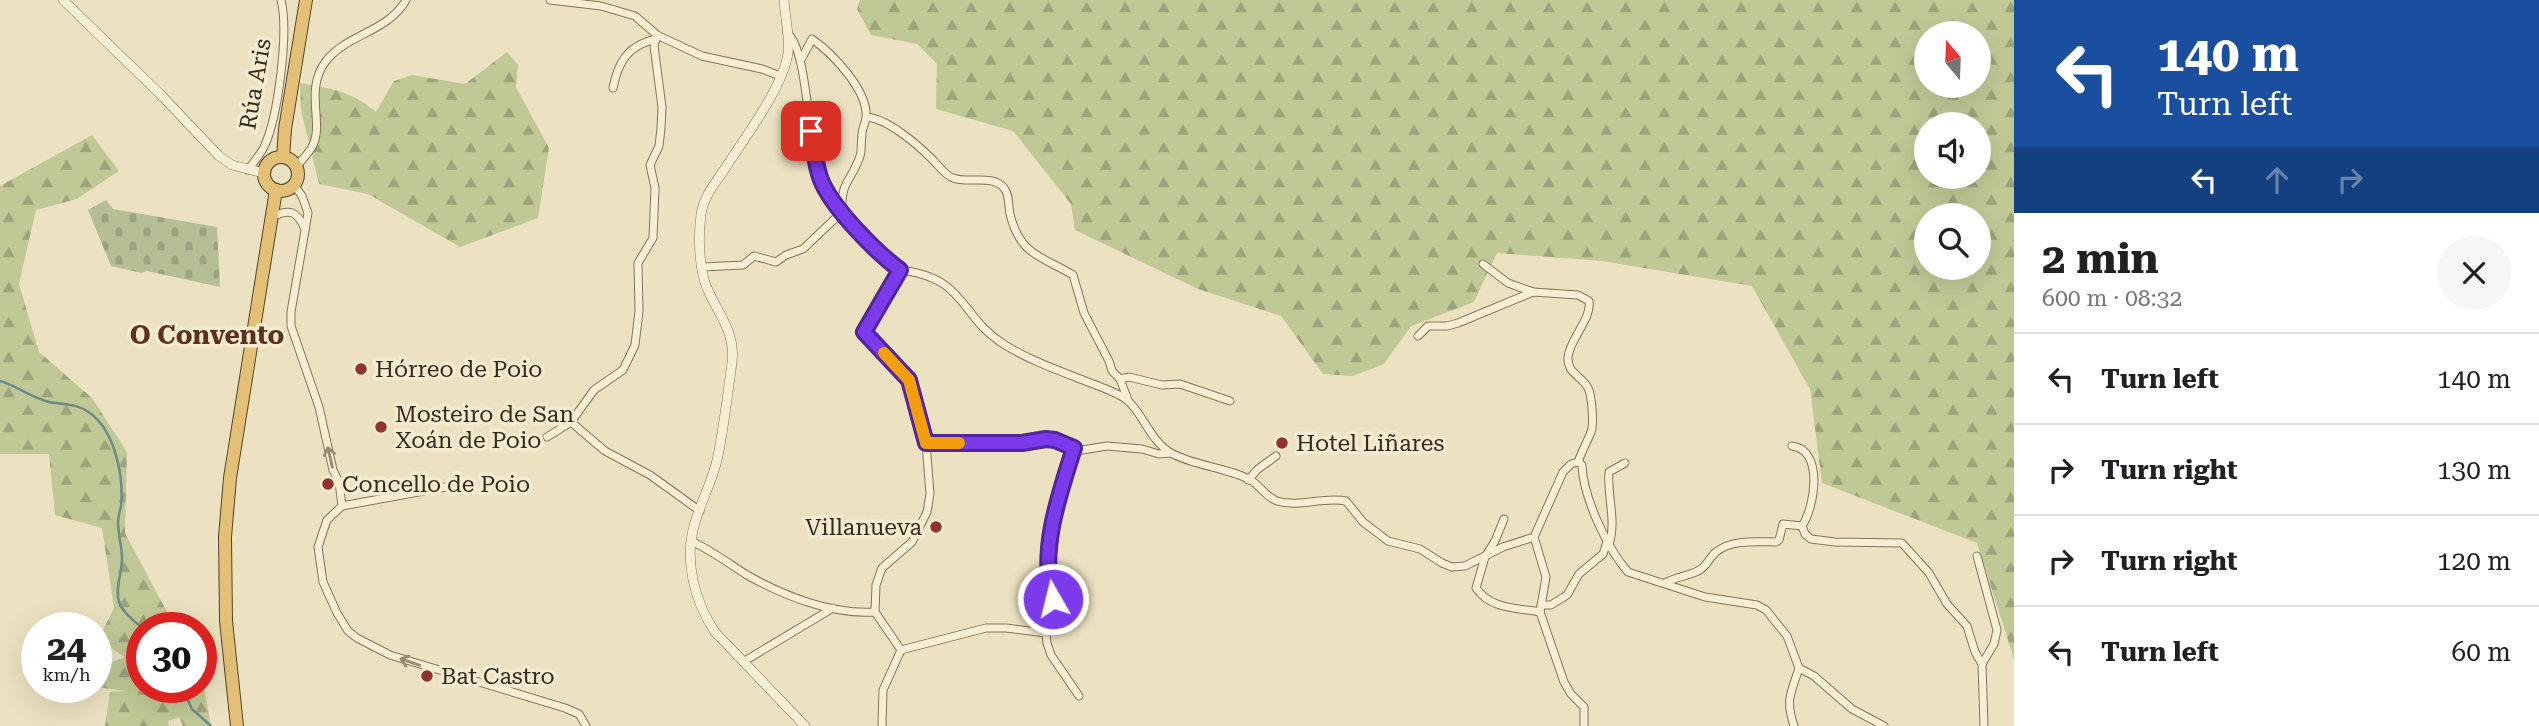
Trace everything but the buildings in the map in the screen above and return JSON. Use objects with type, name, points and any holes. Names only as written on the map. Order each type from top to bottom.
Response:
[{"type":"highway","points":[[284,157],[285,129],[306,0]]},
{"type":"highway","points":[[278,157],[289,159],[296,167],[298,176],[294,185],[286,190],[276,190],[269,185],[264,173],[268,163],[278,157]]},
{"type":"highway","points":[[237,726],[226,621],[225,537],[231,469],[276,190]]},
{"type":"street","points":[[63,0],[161,95],[219,156],[232,165],[264,173]]},
{"type":"street","name":"Rúa Aris","points":[[247,170],[264,147],[272,120],[284,28],[281,0]]},
{"type":"street","points":[[296,167],[313,144],[314,97],[318,75],[327,60],[341,48],[391,19],[406,0]]},
{"type":"street","points":[[550,0],[601,6],[635,16],[656,37],[702,56],[762,69],[780,76]]},
{"type":"street","points":[[784,0],[787,61],[762,112],[707,195],[701,213],[706,285],[731,336],[733,359],[718,457],[694,524],[691,541],[692,576],[704,615],[715,632],[805,726]]},
{"type":"street","points":[[787,33],[792,36],[802,58],[803,86],[821,181],[842,212],[884,258],[900,270],[937,279],[951,289],[980,324],[1005,345],[1026,357],[1128,400]]},
{"type":"street","points":[[613,88],[622,58],[632,48],[656,37]]},
{"type":"street","points":[[547,437],[571,422],[594,390],[623,370],[635,345],[639,311],[638,263],[653,238],[655,188],[650,166],[659,146],[661,128],[662,107],[654,46],[656,37]]},
{"type":"street","points":[[703,267],[743,265],[754,256],[776,262],[803,249],[842,212],[841,195],[862,153],[866,117],[859,92],[828,51],[811,40],[802,58]]},
{"type":"street","points":[[866,117],[882,121],[920,148],[952,178],[996,182],[1003,186],[1008,194],[1010,215],[1028,250],[1034,256],[1073,275],[1084,313],[1110,361],[1112,371],[1120,379],[1128,400],[1152,434],[1171,453]]},
{"type":"street","points":[[294,185],[306,204],[308,213],[290,319],[319,407],[333,470],[339,482],[342,506]]},
{"type":"street","points":[[271,217],[282,212],[293,212],[298,215],[306,232]]},
{"type":"street","points":[[1483,264],[1508,283],[1533,292],[1578,295],[1588,301],[1590,308],[1568,356],[1571,371],[1586,385],[1591,400],[1592,429],[1578,462]]},
{"type":"street","points":[[900,270],[864,332],[909,380],[926,443],[930,494],[927,512],[912,542],[882,568],[876,584],[875,612],[901,650]]},
{"type":"street","points":[[1418,335],[1428,326],[1458,323],[1533,292]]},
{"type":"street","points":[[1120,379],[1129,377],[1162,385],[1180,384],[1230,401]]},
{"type":"street","points":[[571,422],[605,451],[650,475],[700,511]]},
{"type":"street","points":[[926,443],[1022,443],[1046,439],[1074,448],[1107,446],[1142,449],[1159,454],[1171,453],[1248,480],[1278,501],[1333,498],[1346,501],[1363,522],[1388,541],[1420,549],[1452,567],[1465,566],[1503,547],[1534,537]]},
{"type":"street","points":[[1792,446],[1801,447],[1808,453],[1814,465],[1809,516],[1802,526]]},
{"type":"street","points":[[1074,448],[1055,508],[1047,571],[1053,599],[1046,633],[1051,654],[1079,696]]},
{"type":"street","points":[[1248,480],[1276,456]]},
{"type":"street","points":[[1578,462],[1571,464],[1563,472],[1534,537],[1546,577],[1540,608],[1564,682],[1584,707],[1584,726]]},
{"type":"street","points":[[1578,462],[1582,465],[1584,485],[1594,514],[1628,572],[1704,597],[1756,605],[1766,610],[1787,636],[1799,668],[1814,676],[1852,709],[1884,726]]},
{"type":"street","points":[[1504,519],[1496,541],[1485,557],[1476,588],[1490,603],[1540,608],[1551,605],[1567,595],[1579,574],[1603,554],[1612,532],[1609,472],[1625,463]]},
{"type":"street","points":[[446,487],[342,506],[327,520],[318,547],[323,582],[337,613],[348,631],[357,639],[414,664],[565,708],[579,715],[586,726]]},
{"type":"street","points":[[1665,583],[1677,575],[1699,571],[1723,548],[1755,540],[1776,542],[1783,524],[1802,526],[1811,539],[1835,542],[1902,542],[1929,573],[1947,604],[1967,626],[1975,652],[1982,664],[1984,726]]},
{"type":"street","points":[[691,541],[783,594],[855,613],[875,612]]},
{"type":"street","points":[[1977,556],[1997,630],[1994,645],[1982,664]]},
{"type":"street","points":[[743,662],[833,608]]},
{"type":"street","points":[[901,650],[986,628],[1046,633]]},
{"type":"street","points":[[882,726],[883,690],[901,650]]},
{"type":"street","points":[[1794,726],[1789,713],[1788,696],[1799,668]]},
{"type":"green space","points":[[860,0],[2014,0],[2014,659],[1977,543],[1822,483],[1810,389],[1752,286],[1602,261],[1497,253],[1474,302],[1411,326],[1384,364],[1353,376],[1323,374],[1281,316],[1198,289],[1075,230],[1071,204],[1013,131],[936,109],[937,64],[917,44],[871,35],[857,9]]},
{"type":"green space","points":[[507,52],[518,65],[516,87],[549,148],[538,218],[460,247],[368,194],[319,184],[301,110],[300,83],[349,95],[376,112],[394,81],[412,75],[465,84]]},
{"type":"green space","points":[[92,135],[119,171],[77,199],[36,210],[19,284],[39,352],[92,398],[127,452],[125,533],[167,612],[126,612],[126,691],[112,689],[112,662],[125,657],[112,649],[114,608],[102,528],[55,515],[49,454],[0,454],[0,186]]},
{"type":"green space","points":[[106,200],[113,209],[217,227],[220,287],[111,266],[88,210]]},
{"type":"green space","points":[[126,691],[126,703],[207,703],[211,726],[183,726],[179,717],[168,721],[169,726],[105,726],[108,703],[112,703],[112,692]]},
{"type":"waterway","points":[[0,381],[43,400],[85,410],[99,421],[106,431],[116,455],[121,482],[118,522],[122,559],[118,591],[119,602],[126,612]]},
{"type":"waterway","points":[[189,703],[211,726]]},
{"type":"slow traffic","points":[[884,353],[909,380],[926,443],[959,443]]},
{"type":"place","name":"Hórreo de Poio","points":[[361,369]]},
{"type":"place","name":"Mosteiro de San Xoán de Poio","points":[[381,427]]},
{"type":"place","name":"Hotel Liñares","points":[[1282,443]]},
{"type":"place","name":"Concello de Poio","points":[[328,484]]},
{"type":"place","name":"Villanueva","points":[[936,527]]},
{"type":"place","name":"Bat Castro","points":[[427,676]]},
{"type":"district","name":"O Convento","points":[[207,335]]},
{"type":"route","points":[[811,131],[821,181],[842,212],[884,258],[900,270],[864,332],[909,380],[926,443],[1022,443],[1046,439],[1074,448],[1055,508],[1047,571],[1053,599]]}]
